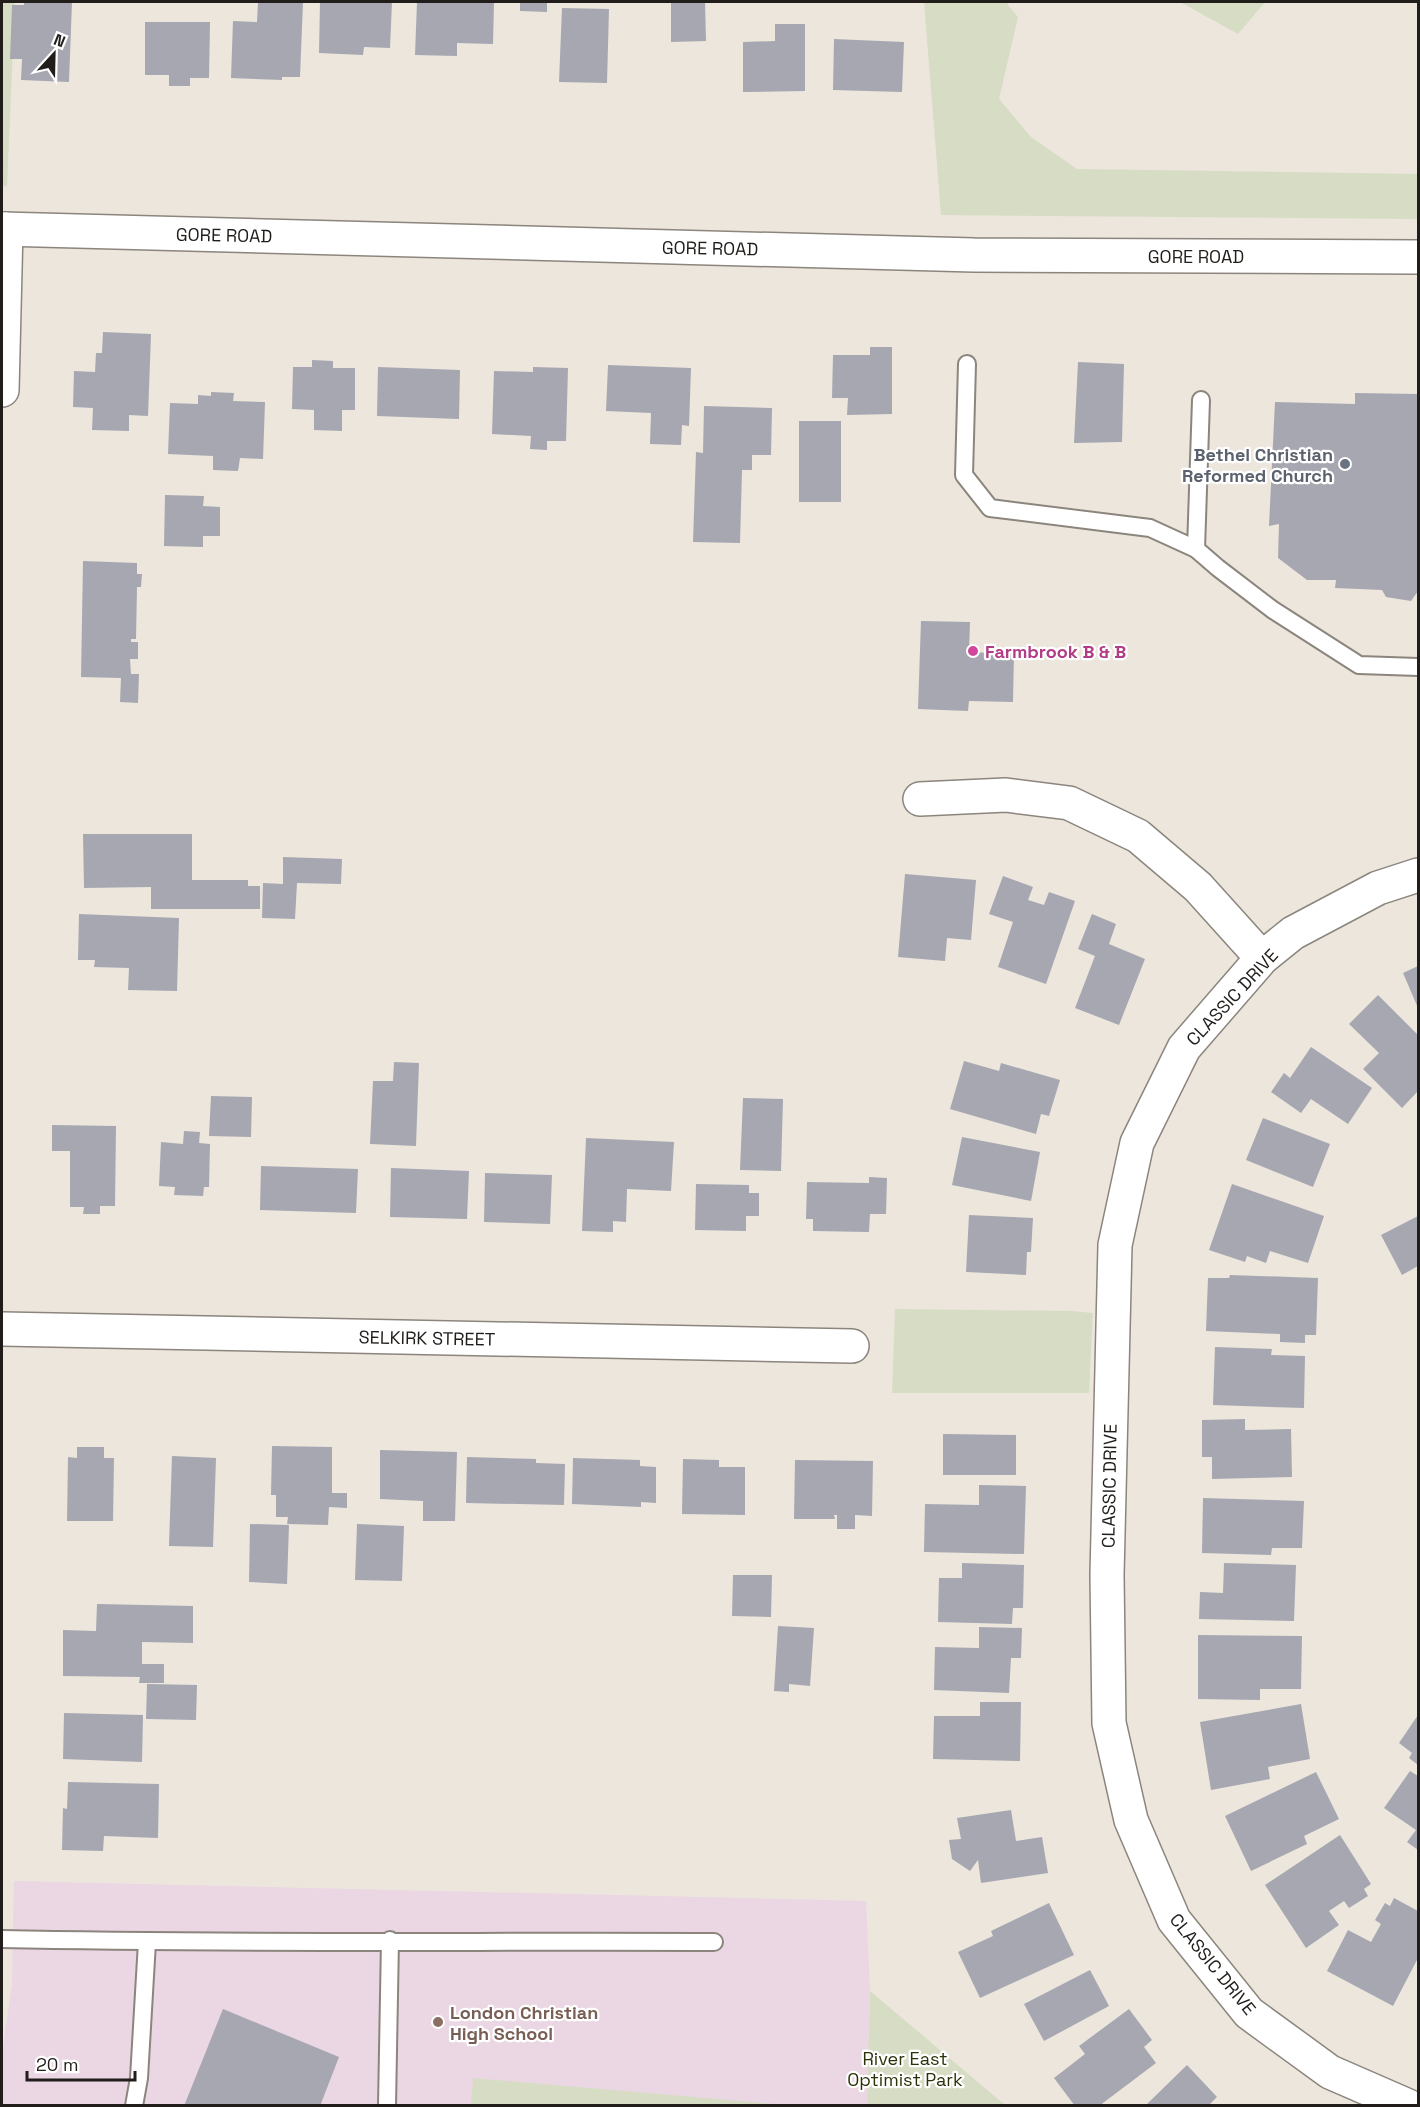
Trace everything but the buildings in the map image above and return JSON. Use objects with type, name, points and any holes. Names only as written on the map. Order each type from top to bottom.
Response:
[{"type":"street","name":"GORE ROAD","points":[[4,229],[974,255],[1419,257]]},
{"type":"street","points":[[2,390],[4,229]]},
{"type":"street","points":[[920,799],[1006,795],[1069,803],[1138,836],[1198,887],[1262,958]]},
{"type":"street","name":"CLASSIC DRIVE","points":[[1408,2106],[1330,2072],[1250,2013],[1174,1920],[1131,1820],[1109,1723],[1107,1575],[1115,1245],[1137,1143],[1184,1048],[1262,958],[1293,933],[1378,888],[1419,875]]},
{"type":"street","name":"SELKIRK STREET","points":[[2,1329],[852,1346]]},
{"type":"lane","points":[[967,364],[964,475],[990,508],[1150,528],[1196,549],[1273,609],[1359,665],[1419,667]]},
{"type":"lane","points":[[1196,549],[1201,400]]},
{"type":"lane","points":[[2,1939],[147,1942],[390,1940],[714,1942]]},
{"type":"lane","points":[[387,2106],[390,1940]]},
{"type":"lane","points":[[134,2106],[139,2078],[147,1942]]},
{"type":"shaded area","name":"London Christian High School","points":[[14,1881],[866,1901],[870,1991],[867,2105],[2,2106],[2,2053],[12,1984]]},
{"type":"green space","points":[[2,2],[15,2],[7,186],[2,186]]},
{"type":"green space","points":[[924,2],[1007,2],[1018,17],[999,99],[1031,137],[1077,169],[1418,174],[1418,219],[941,215]]},
{"type":"green space","points":[[1180,2],[1265,2],[1238,34]]},
{"type":"green space","points":[[895,1309],[1093,1313],[1089,1393],[892,1393]]},
{"type":"green space","name":"River East Optimist Park","points":[[870,1991],[1005,2105],[867,2105]]},
{"type":"green space","points":[[473,2078],[787,2105],[471,2105]]},
{"type":"place","name":"Bethel Christian Reformed Church","points":[[1345,464]]},
{"type":"place","name":"Farmbrook B & B","points":[[973,651]]},
{"type":"place","name":"London Christian High School","points":[[438,2022]]}]
